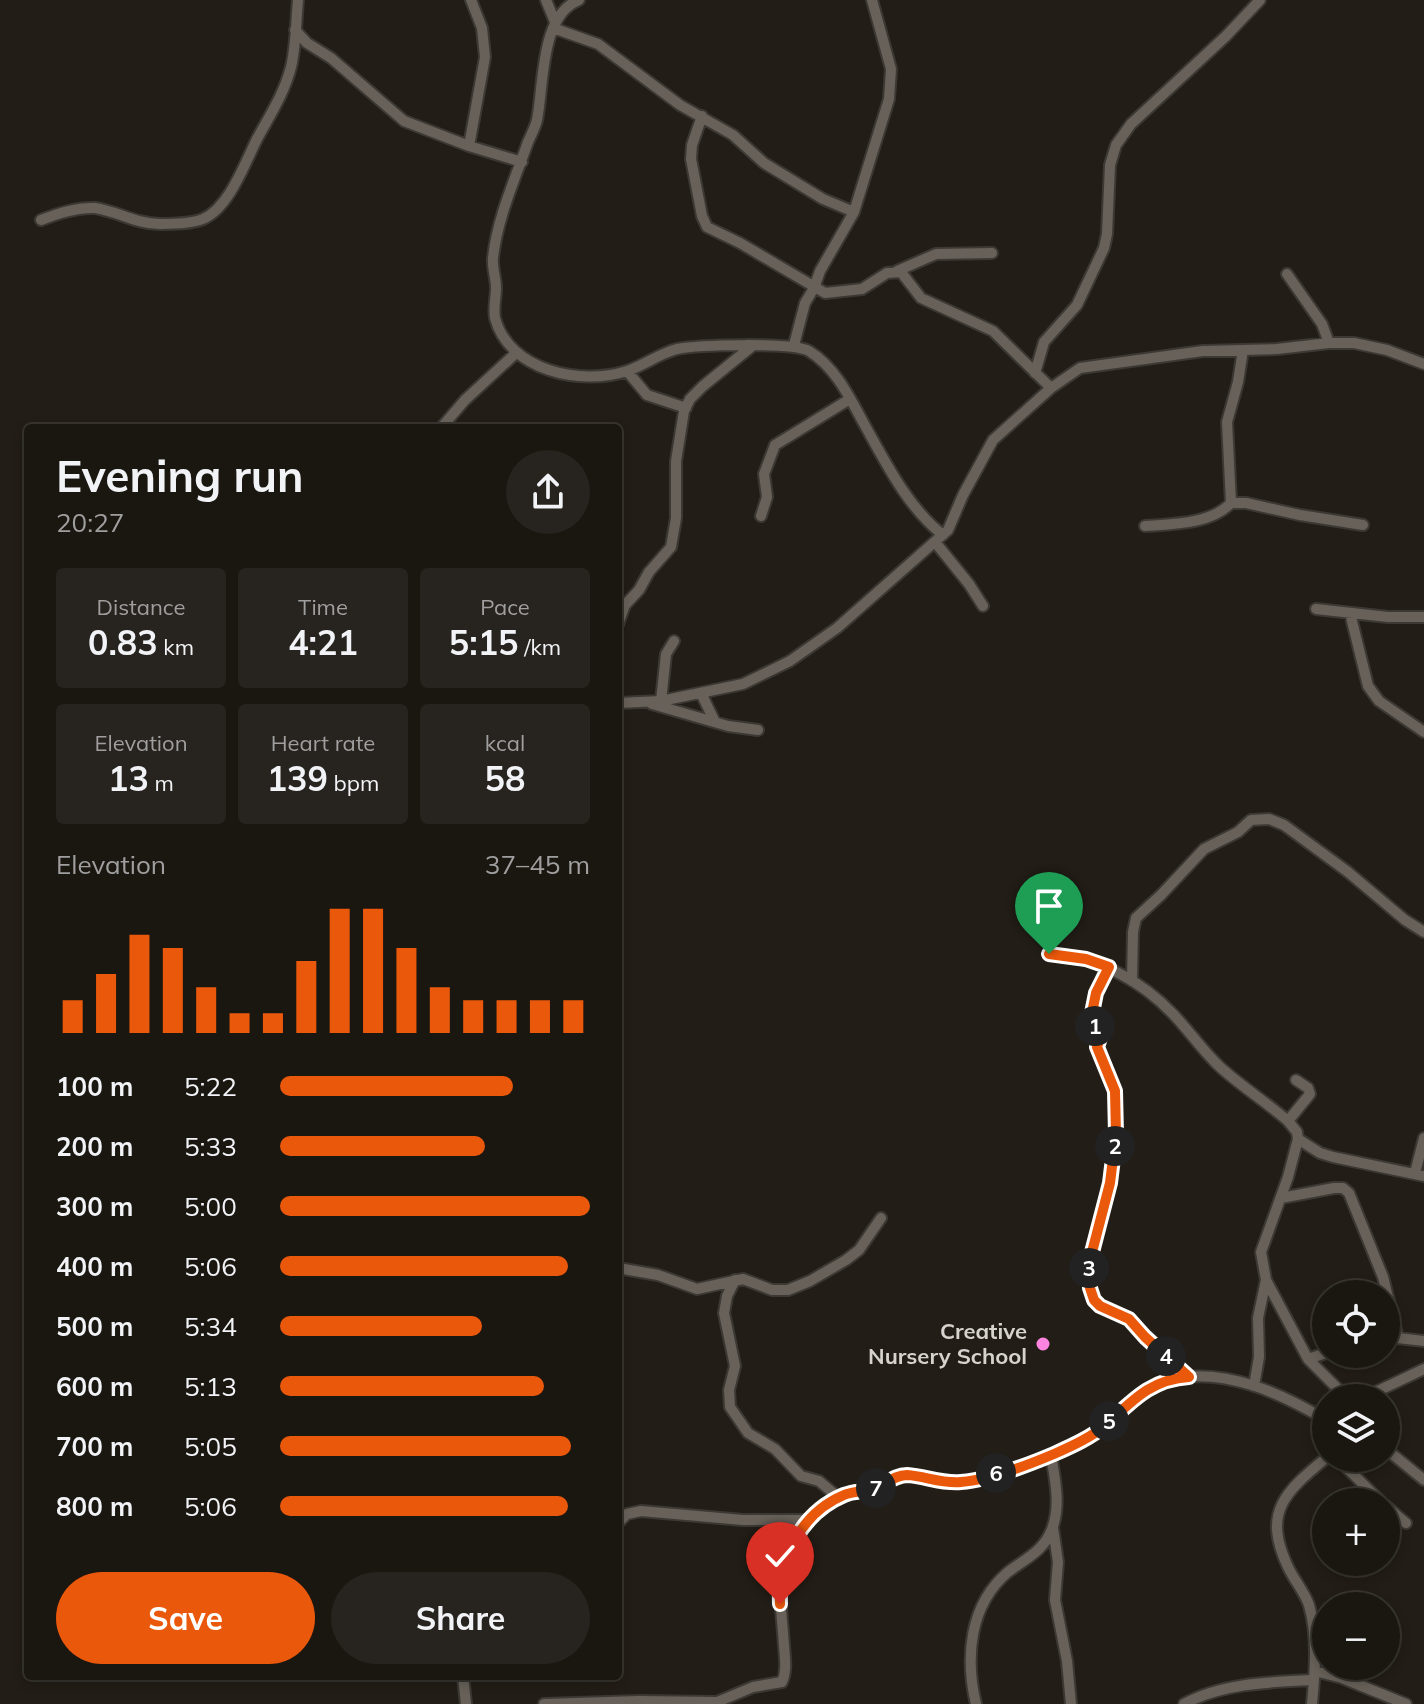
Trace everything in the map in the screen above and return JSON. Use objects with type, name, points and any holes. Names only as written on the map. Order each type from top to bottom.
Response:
[{"type":"street","points":[[41,220],[87,208],[158,224],[201,220],[208,216],[226,198],[275,110],[293,58],[298,0]]},
{"type":"street","points":[[469,146],[485,57],[482,28],[471,0]]},
{"type":"street","points":[[546,0],[554,25],[598,44],[680,105],[733,135],[777,171],[823,199],[854,212]]},
{"type":"street","points":[[579,0],[567,6],[554,25],[544,65],[536,126],[504,212],[493,257],[496,321],[516,353],[529,362],[553,371],[583,377],[627,371],[659,354],[690,347],[794,345],[807,349],[822,360],[850,399],[908,496],[983,606]]},
{"type":"street","points":[[794,345],[802,310],[854,212],[891,89],[887,51],[872,0]]},
{"type":"street","points":[[1035,373],[1044,342],[1077,305],[1104,248],[1110,165],[1116,145],[1131,124],[1260,0]]},
{"type":"street","points":[[295,30],[404,121],[522,162]]},
{"type":"street","points":[[702,116],[691,151],[704,223],[797,275],[814,288],[825,293],[855,291],[867,288],[887,273],[933,255],[992,253]]},
{"type":"street","points":[[897,271],[903,274],[921,298],[986,326],[1051,388]]},
{"type":"street","points":[[1287,274],[1322,324],[1329,343]]},
{"type":"street","points":[[622,703],[661,701],[743,684],[790,661],[855,614],[883,585],[950,527],[963,495],[993,440],[1051,388],[1080,368],[1203,351],[1277,349],[1329,343],[1354,343],[1387,350],[1424,364]]},
{"type":"street","points":[[622,613],[649,572],[671,547],[676,518],[678,448],[686,408],[703,386],[751,347]]},
{"type":"street","points":[[1231,503],[1227,422],[1243,350]]},
{"type":"street","points":[[444,424],[465,400],[516,353]]},
{"type":"street","points":[[627,371],[647,395],[686,408]]},
{"type":"street","points":[[761,516],[767,497],[764,474],[775,445],[850,399]]},
{"type":"street","points":[[1145,526],[1199,519],[1221,513],[1231,503],[1246,503],[1363,525]]},
{"type":"street","points":[[1316,609],[1424,617]]},
{"type":"street","points":[[1350,613],[1368,686],[1379,701],[1424,732]]},
{"type":"street","points":[[661,701],[666,654],[674,641]]},
{"type":"street","points":[[701,693],[704,705],[714,720]]},
{"type":"street","points":[[646,702],[746,730],[758,730]]},
{"type":"street","points":[[1132,981],[1136,918],[1204,849],[1238,832],[1251,820],[1269,819],[1288,827],[1424,932]]},
{"type":"street","points":[[1049,954],[1086,959],[1109,967],[1132,981],[1174,1015],[1220,1067],[1288,1121],[1297,1132],[1298,1139],[1281,1198],[1261,1252],[1266,1280],[1308,1359],[1333,1384]]},
{"type":"street","points":[[1109,967],[1096,993],[1091,1020],[1100,1038],[1097,1047],[1115,1091],[1115,1148],[1106,1204],[1091,1256],[1090,1288],[1100,1306],[1129,1319],[1189,1377]]},
{"type":"street","points":[[1288,1121],[1310,1094],[1308,1088],[1296,1080]]},
{"type":"street","points":[[1298,1139],[1333,1157],[1420,1174],[1424,1138]]},
{"type":"street","points":[[1281,1198],[1343,1188],[1349,1193],[1384,1280]]},
{"type":"street","points":[[622,1269],[658,1275],[697,1289],[735,1280],[751,1281],[772,1290],[796,1288],[859,1250],[881,1218]]},
{"type":"street","points":[[735,1280],[727,1296],[724,1313],[735,1366],[729,1390],[730,1407],[753,1437],[775,1449],[801,1476],[819,1481],[839,1498]]},
{"type":"street","points":[[1254,1386],[1259,1357],[1258,1318],[1266,1280]]},
{"type":"street","points":[[1400,1338],[1424,1341]]},
{"type":"street","points":[[1308,1359],[1312,1358]]},
{"type":"street","points":[[1392,1384],[1424,1369]]},
{"type":"street","points":[[544,1704],[717,1702],[753,1687],[782,1682],[785,1664],[780,1579],[788,1552],[811,1520],[839,1498],[856,1491],[881,1487],[906,1475],[938,1482],[976,1480],[1051,1455],[1106,1425],[1146,1388],[1189,1377],[1230,1380],[1254,1386],[1312,1412]]},
{"type":"street","points":[[1051,1455],[1057,1504],[1053,1528],[1058,1562],[1055,1600],[1067,1661],[1071,1704]]},
{"type":"street","points":[[1400,1460],[1423,1477]]},
{"type":"street","points":[[1312,1470],[1281,1503],[1277,1524],[1288,1569],[1308,1602],[1312,1618]]},
{"type":"street","points":[[1351,1472],[1367,1488]]},
{"type":"street","points":[[622,1519],[627,1514],[641,1511],[743,1520],[811,1520]]},
{"type":"street","points":[[1400,1518],[1406,1523]]},
{"type":"street","points":[[976,1704],[970,1664],[975,1621],[999,1582],[1037,1551],[1053,1528]]},
{"type":"street","points":[[1184,1704],[1205,1695],[1246,1686],[1312,1676]]},
{"type":"street","points":[[463,1680],[466,1704]]},
{"type":"street","points":[[1312,1704],[1314,1680]]},
{"type":"street","points":[[1347,1680],[1406,1704]]},
{"type":"place","name":"Creative Nursery School","points":[[1043,1344]]},
{"type":"route","points":[[780,1604],[780,1579],[788,1552],[807,1523],[831,1502],[856,1491],[881,1487],[906,1475],[938,1482],[962,1482],[1051,1455],[1106,1425],[1146,1388],[1189,1377],[1129,1319],[1100,1306],[1090,1288],[1088,1273],[1106,1204],[1116,1134],[1114,1086],[1097,1047],[1100,1038],[1091,1020],[1096,993],[1109,967],[1070,955],[1049,954]]}]
